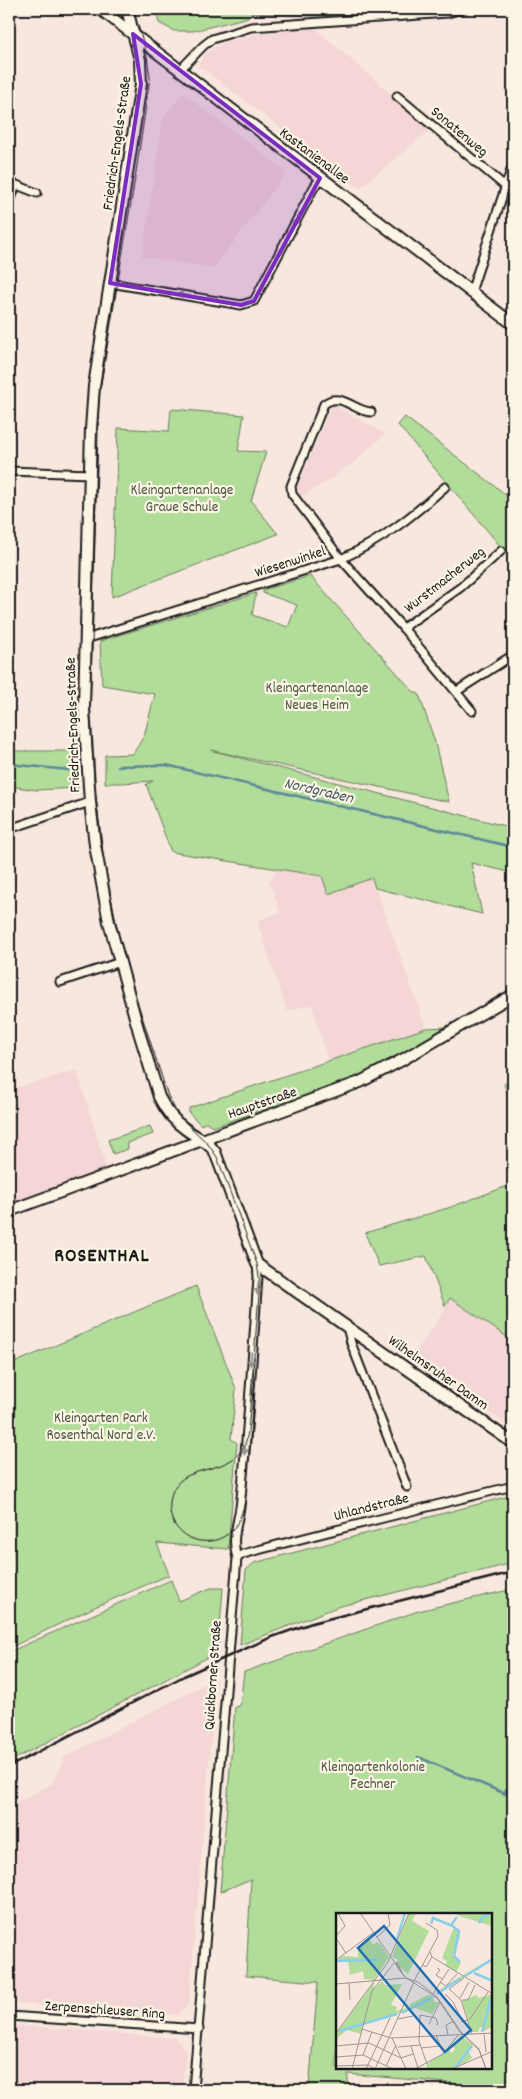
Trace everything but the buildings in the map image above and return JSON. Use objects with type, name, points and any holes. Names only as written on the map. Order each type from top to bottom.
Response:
[{"type":"main road","name":"Kastanienallee","points":[[100,9],[180,68],[320,178],[513,324]]},
{"type":"main road","name":"Friedrich-Engels-Straße","points":[[127,9],[140,60],[142,84],[94,386],[84,728],[90,802],[99,872],[120,962],[159,1097],[180,1126],[202,1139]]},
{"type":"main road","name":"Hauptstraße","points":[[9,1211],[360,1082],[513,996]]},
{"type":"main road","points":[[202,1139],[215,1152],[257,1264]]},
{"type":"main road","name":"Wilhelmsruher Damm","points":[[257,1264],[513,1442]]},
{"type":"street","points":[[180,68],[212,40],[251,27],[448,13],[461,9]]},
{"type":"street","name":"Sonatenweg","points":[[397,96],[506,187]]},
{"type":"street","points":[[471,292],[513,164]]},
{"type":"street","points":[[110,283],[241,305],[249,304],[254,301],[312,189],[320,178]]},
{"type":"street","points":[[9,204],[12,184],[37,193]]},
{"type":"street","name":"Wiesenwinkel","points":[[86,639],[341,559],[297,502],[292,494],[291,486],[324,404],[332,400],[342,400],[363,411],[371,412]]},
{"type":"street","points":[[9,471],[90,474]]},
{"type":"street","points":[[341,559],[369,546],[408,520],[446,487]]},
{"type":"street","name":"Wurstmacherweg","points":[[403,628],[461,587],[501,551]]},
{"type":"street","name":"Wurstmacherweg","points":[[341,559],[403,628],[472,711]]},
{"type":"street","points":[[457,691],[513,655]]},
{"type":"street","points":[[9,829],[90,802]]},
{"type":"street","points":[[60,982],[120,962]]},
{"type":"street","name":"Quickborner Straße","points":[[193,2090],[237,1558],[234,1544],[241,1498],[258,1277],[257,1264]]},
{"type":"street","points":[[347,1327],[351,1343],[407,1487]]},
{"type":"street","name":"Uhlandstraße","points":[[237,1558],[243,1554],[324,1532],[513,1486]]},
{"type":"street","name":"Zerpenschleuser Ring","points":[[9,2016],[199,2029]]},
{"type":"highlighted area","points":[[133,34],[320,178],[254,301],[241,305],[110,283],[141,84]]},
{"type":"shaded area","points":[[314,27],[431,129],[360,188],[198,65],[207,52],[227,41],[260,33]]},
{"type":"shaded area","points":[[183,93],[287,172],[214,268],[142,257],[163,118]]},
{"type":"shaded area","points":[[334,405],[385,434],[355,461],[320,486],[300,497],[297,488],[331,407]]},
{"type":"shaded area","points":[[278,868],[322,876],[328,894],[372,878],[426,1028],[328,1062],[312,1004],[287,1011],[257,921],[280,912],[269,881]]},
{"type":"shaded area","points":[[77,1070],[106,1168],[9,1207],[9,1090]]},
{"type":"shaded area","points":[[450,1298],[513,1341],[513,1429],[411,1359],[446,1309],[445,1306]]},
{"type":"shaded area","points":[[216,1678],[189,2004],[177,2015],[9,2003],[9,1806],[52,1784],[65,1757]]},
{"type":"shaded area","points":[[9,2025],[175,2038],[186,2050],[182,2090],[9,2090]]},
{"type":"green space","points":[[156,9],[385,9],[385,11],[315,16],[252,13],[249,17],[193,31],[174,31],[159,23]]},
{"type":"green space","name":"Kleingartenanlage Graue Schule","points":[[171,409],[244,415],[238,451],[266,452],[251,501],[278,534],[112,597],[118,428],[169,431]]},
{"type":"green space","points":[[405,417],[513,500],[513,561],[398,425]]},
{"type":"green space","name":"Kleingartenanlage Neues Heim","points":[[310,576],[413,691],[419,694],[434,739],[449,802],[210,750],[513,828],[513,873],[471,863],[482,914],[375,888],[372,878],[328,894],[322,876],[171,852],[146,784],[153,781],[105,783],[105,755],[133,754],[144,736],[155,694],[102,685],[100,641],[256,593],[252,615],[288,627],[297,605],[263,593],[263,590]]},
{"type":"green space","points":[[9,751],[75,751],[78,788],[37,790],[9,786]]},
{"type":"green space","points":[[448,1027],[362,1076],[213,1127],[207,1122],[201,1125],[189,1113],[189,1108],[426,1028]]},
{"type":"green space","points":[[513,1080],[513,1108],[504,1084]]},
{"type":"green space","points":[[150,1126],[153,1134],[127,1143],[128,1149],[113,1154],[108,1140]]},
{"type":"green space","points":[[513,1184],[513,1341],[450,1298],[445,1306],[426,1256],[379,1266],[365,1233],[448,1208]]},
{"type":"green space","name":"Kleingarten Park Rosenthal Nord e.V.","points":[[196,1286],[236,1389],[231,1439],[237,1443],[228,1549],[157,1543],[169,1575],[97,1606],[9,1648],[9,1365]]},
{"type":"green space","points":[[513,1495],[513,1563],[337,1607],[240,1645],[246,1570],[254,1563]]},
{"type":"green space","points":[[171,1580],[179,1601],[211,1588],[223,1588],[218,1652],[9,1762],[9,1652]]},
{"type":"green space","name":"Kleingartenkolonie Fechner","points":[[513,1589],[513,2088],[488,2090],[487,2086],[348,2074],[348,2090],[309,2089],[318,1982],[246,1976],[251,1879],[220,1892],[235,1707],[240,1706],[244,1672],[418,1611]]},
{"type":"waterway","name":"Nordgraben","points":[[9,764],[69,770]]},
{"type":"waterway","name":"Nordgraben","points":[[118,766],[166,765],[513,847]]},
{"type":"waterway","points":[[418,1757],[513,1797]]},
{"type":"waterway","points":[[504,1793],[513,1780]]},
{"type":"tram line","points":[[133,9],[147,55],[150,78],[99,396],[90,716],[94,780],[104,861],[119,937],[137,1001],[168,1096],[178,1115],[208,1144],[217,1157],[257,1264],[260,1282],[248,1432],[243,1448],[234,1459],[183,1478],[174,1487],[170,1502],[171,1516],[177,1528],[186,1536],[197,1540],[209,1541],[220,1538],[231,1531],[242,1513],[247,1485],[252,1410],[254,1370],[254,1357]]},
{"type":"railway","points":[[9,1767],[184,1676],[272,1637],[312,1623],[513,1572]]},
{"type":"district","name":"ROSENTHAL","points":[[102,1254]]}]
